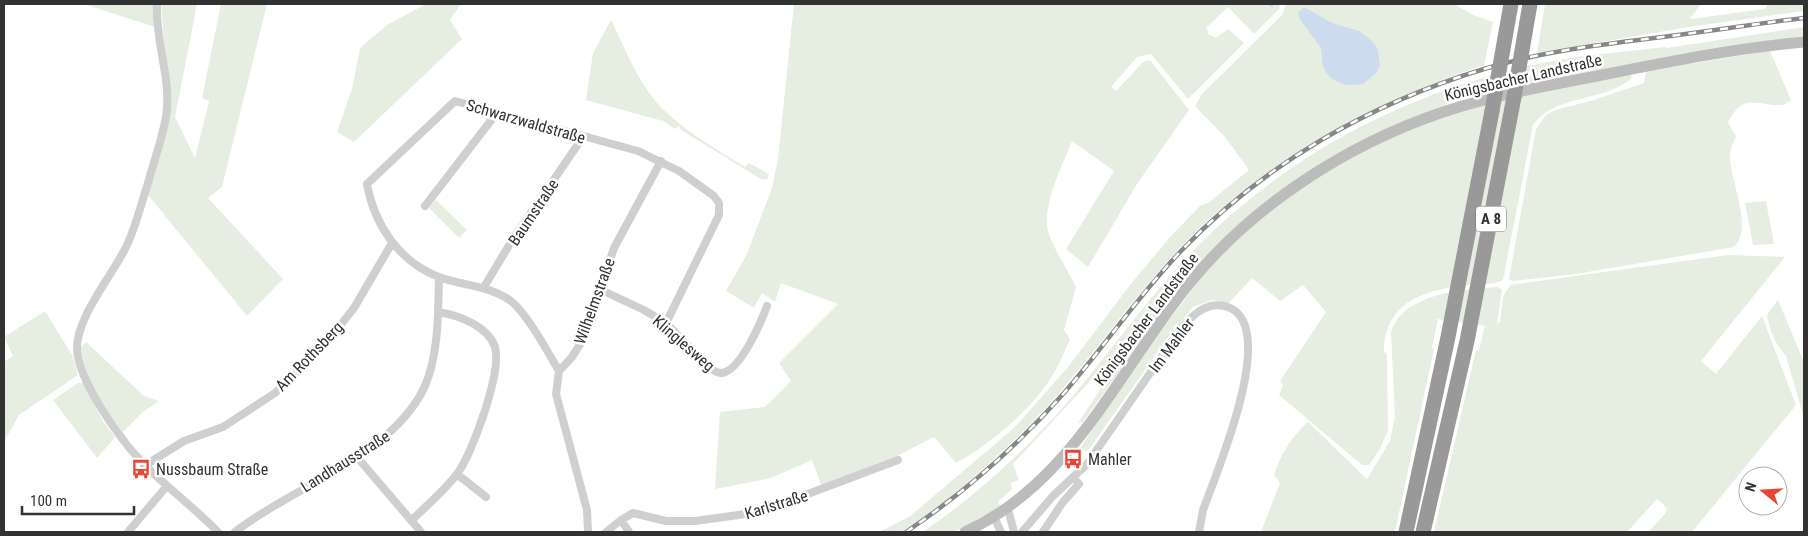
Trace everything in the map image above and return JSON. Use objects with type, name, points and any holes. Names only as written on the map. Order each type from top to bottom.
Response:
[{"type":"highway","name":"A 8","points":[[1406,532],[1448,337],[1511,4]]},
{"type":"highway","name":"A 8","points":[[1423,532],[1467,341],[1530,4]]},
{"type":"main road","name":"Königsbacher Landstraße","points":[[965,532],[1008,509],[1035,487],[1067,453],[1167,313],[1210,260],[1263,212],[1334,162],[1383,136],[1415,122],[1495,97],[1639,68],[1804,42]]},
{"type":"street","points":[[157,4],[159,39],[168,92],[166,117],[133,229],[117,265],[81,329],[77,350],[81,368],[121,437],[144,466],[166,487],[199,513],[218,532]]},
{"type":"street","name":"Schwarzwaldstraße","points":[[392,244],[373,209],[367,184],[455,101],[583,137],[622,145],[661,161],[702,187],[720,203],[719,215],[666,323]]},
{"type":"street","points":[[425,206],[496,114]]},
{"type":"street","name":"Baumstraße","points":[[484,288],[512,242],[583,137]]},
{"type":"street","name":"Wilhelmstraße","points":[[559,371],[572,357],[584,338],[614,248],[661,161]]},
{"type":"street","points":[[392,244],[414,262],[439,277],[484,288],[511,302],[540,340],[559,371],[556,394],[587,510],[588,532]]},
{"type":"street","name":"Am Rothsberg","points":[[144,466],[184,441],[223,427],[275,393],[326,343],[348,315],[392,244]]},
{"type":"street","name":"Landhausstraße","points":[[235,532],[255,516],[357,457],[395,429],[414,404],[425,384],[434,348],[439,277]]},
{"type":"street","name":"Klinglesweg","points":[[599,289],[644,310],[666,323],[708,366],[715,372],[722,373],[728,370],[742,356],[759,330],[767,306]]},
{"type":"street","name":"Im Mahler","points":[[1022,532],[1098,449],[1182,327],[1196,313],[1214,305],[1228,307],[1239,314],[1246,323],[1249,349],[1246,379],[1235,418],[1203,510],[1199,532]]},
{"type":"street","points":[[412,520],[457,474],[467,459],[480,426],[496,360],[495,347],[484,330],[462,319],[438,312]]},
{"type":"street","points":[[357,457],[421,532]]},
{"type":"street","name":"Karlstraße","points":[[606,532],[620,520],[633,513],[666,520],[695,521],[760,512],[898,460]]},
{"type":"street","points":[[457,474],[486,496]]},
{"type":"street","name":"Im Mahler","points":[[1042,532],[1063,502],[1079,484],[1073,477]]},
{"type":"street","points":[[128,532],[166,487]]},
{"type":"street","points":[[1008,509],[1013,529]]},
{"type":"street","points":[[994,518],[1001,532]]},
{"type":"street","points":[[620,520],[629,532]]},
{"type":"shaded area","points":[[84,4],[154,4],[155,27]]},
{"type":"shaded area","points":[[161,4],[197,4],[175,117],[195,158],[209,101],[202,98],[221,4],[267,4],[222,187],[208,198],[283,279],[247,316],[148,195],[170,112]]},
{"type":"shaded area","points":[[426,4],[461,4],[450,20],[462,39],[354,142],[337,132],[352,89],[360,48],[387,25]]},
{"type":"shaded area","points":[[794,4],[1280,4],[1279,9],[1254,34],[1228,7],[1207,27],[1208,34],[1216,38],[1228,29],[1244,43],[1188,99],[1151,54],[1137,57],[1111,87],[1116,91],[1144,61],[1150,60],[1189,110],[1137,184],[1088,267],[1066,249],[1114,171],[1072,141],[1054,185],[1047,221],[1050,237],[1076,287],[1064,330],[1070,339],[1047,384],[1011,423],[983,446],[956,463],[934,437],[897,456],[821,485],[812,460],[771,478],[715,489],[720,412],[765,407],[791,381],[779,363],[838,304],[781,283],[775,302],[762,293],[754,308],[726,291],[746,256],[772,188],[778,159]]},
{"type":"shaded area","points":[[1286,4],[1454,4],[1473,15],[1493,22],[1484,65],[1411,92],[1376,108],[1309,145],[1245,189],[1215,214],[1175,253],[1059,393],[1009,445],[945,502],[920,521],[900,532],[879,532],[909,517],[1014,428],[1068,367],[1130,285],[1171,236],[1200,206],[1208,203],[1249,170],[1225,137],[1195,106],[1202,94],[1282,15]]},
{"type":"shaded area","points":[[1545,4],[1701,4],[1690,19],[1765,9],[1768,4],[1804,4],[1804,11],[1689,27],[1537,53]]},
{"type":"shaded area","points":[[611,20],[630,60],[653,98],[673,118],[696,136],[745,167],[749,163],[769,174],[767,179],[761,179],[681,130],[679,126],[675,129],[663,121],[586,100],[593,53]]},
{"type":"shaded area","points":[[1804,27],[1804,36],[1676,56],[1469,95],[1393,126],[1325,161],[1184,282],[1083,422],[1078,423],[1111,373],[1102,368],[1013,464],[1019,480],[1011,483],[1012,489],[998,502],[1000,505],[995,510],[954,532],[923,532],[983,486],[1039,433],[1073,396],[1163,284],[1201,243],[1241,206],[1284,173],[1330,144],[1378,118],[1428,97],[1480,79],[1533,65],[1583,56],[1667,48]]},
{"type":"shaded area","points":[[1770,51],[1791,100],[1781,105],[1750,103],[1741,105],[1728,122],[1736,137],[1730,156],[1742,216],[1740,238],[1734,247],[1576,274],[1512,281],[1509,279],[1536,129],[1546,115],[1555,110],[1591,101],[1644,83],[1646,71]]},
{"type":"shaded area","points":[[1630,74],[1632,78],[1620,86],[1554,108],[1533,125],[1503,280],[1491,284],[1453,287],[1423,295],[1400,309],[1392,320],[1386,334],[1384,351],[1387,354],[1388,430],[1381,447],[1369,465],[1362,465],[1279,395],[1283,385],[1280,381],[1326,312],[1303,285],[1280,301],[1252,278],[1228,304],[1213,300],[1193,307],[1167,339],[1087,452],[1080,448],[1130,374],[1210,266],[1264,215],[1320,175],[1379,142],[1442,117],[1512,98]]},
{"type":"shaded area","points":[[436,200],[467,230],[459,238],[429,208]]},
{"type":"shaded area","points":[[1766,201],[1774,244],[1753,245],[1745,203]]},
{"type":"shaded area","points":[[1728,255],[1785,257],[1701,361],[1716,374],[1762,316],[1796,405],[1746,466],[1738,466],[1738,476],[1692,532],[1648,532],[1665,514],[1667,508],[1657,499],[1627,532],[1434,532],[1476,350],[1479,350],[1485,326],[1438,319],[1432,348],[1434,349],[1395,532],[1261,532],[1280,483],[1274,475],[1280,460],[1287,446],[1308,422],[1367,479],[1390,441],[1395,417],[1391,333],[1397,320],[1408,309],[1421,301],[1452,292],[1498,287],[1502,290],[1497,324],[1500,321],[1503,297],[1510,285]]},
{"type":"shaded area","points":[[1778,300],[1804,362],[1804,418],[1786,356],[1776,342],[1768,320],[1767,315]]},
{"type":"shaded area","points":[[45,311],[72,355],[78,375],[19,415],[4,442],[4,362],[13,356],[4,337]]},
{"type":"shaded area","points":[[86,342],[144,396],[159,401],[143,412],[123,432],[109,414],[90,381],[81,347]]},
{"type":"shaded area","points":[[78,383],[84,383],[102,420],[115,437],[97,458],[53,400]]},
{"type":"water","points":[[1304,7],[1332,23],[1359,31],[1373,42],[1378,50],[1380,66],[1376,73],[1363,84],[1346,85],[1334,80],[1327,74],[1323,66],[1321,48],[1299,18],[1298,13]]},
{"type":"railway","points":[[906,532],[969,485],[1028,432],[1079,376],[1165,268],[1213,220],[1283,164],[1320,140],[1400,100],[1441,83],[1505,63],[1590,46],[1804,18]]},
{"type":"place","name":"Mahler","points":[[1073,459]]},
{"type":"place","name":"Nussbaum Straße","points":[[141,469]]}]
